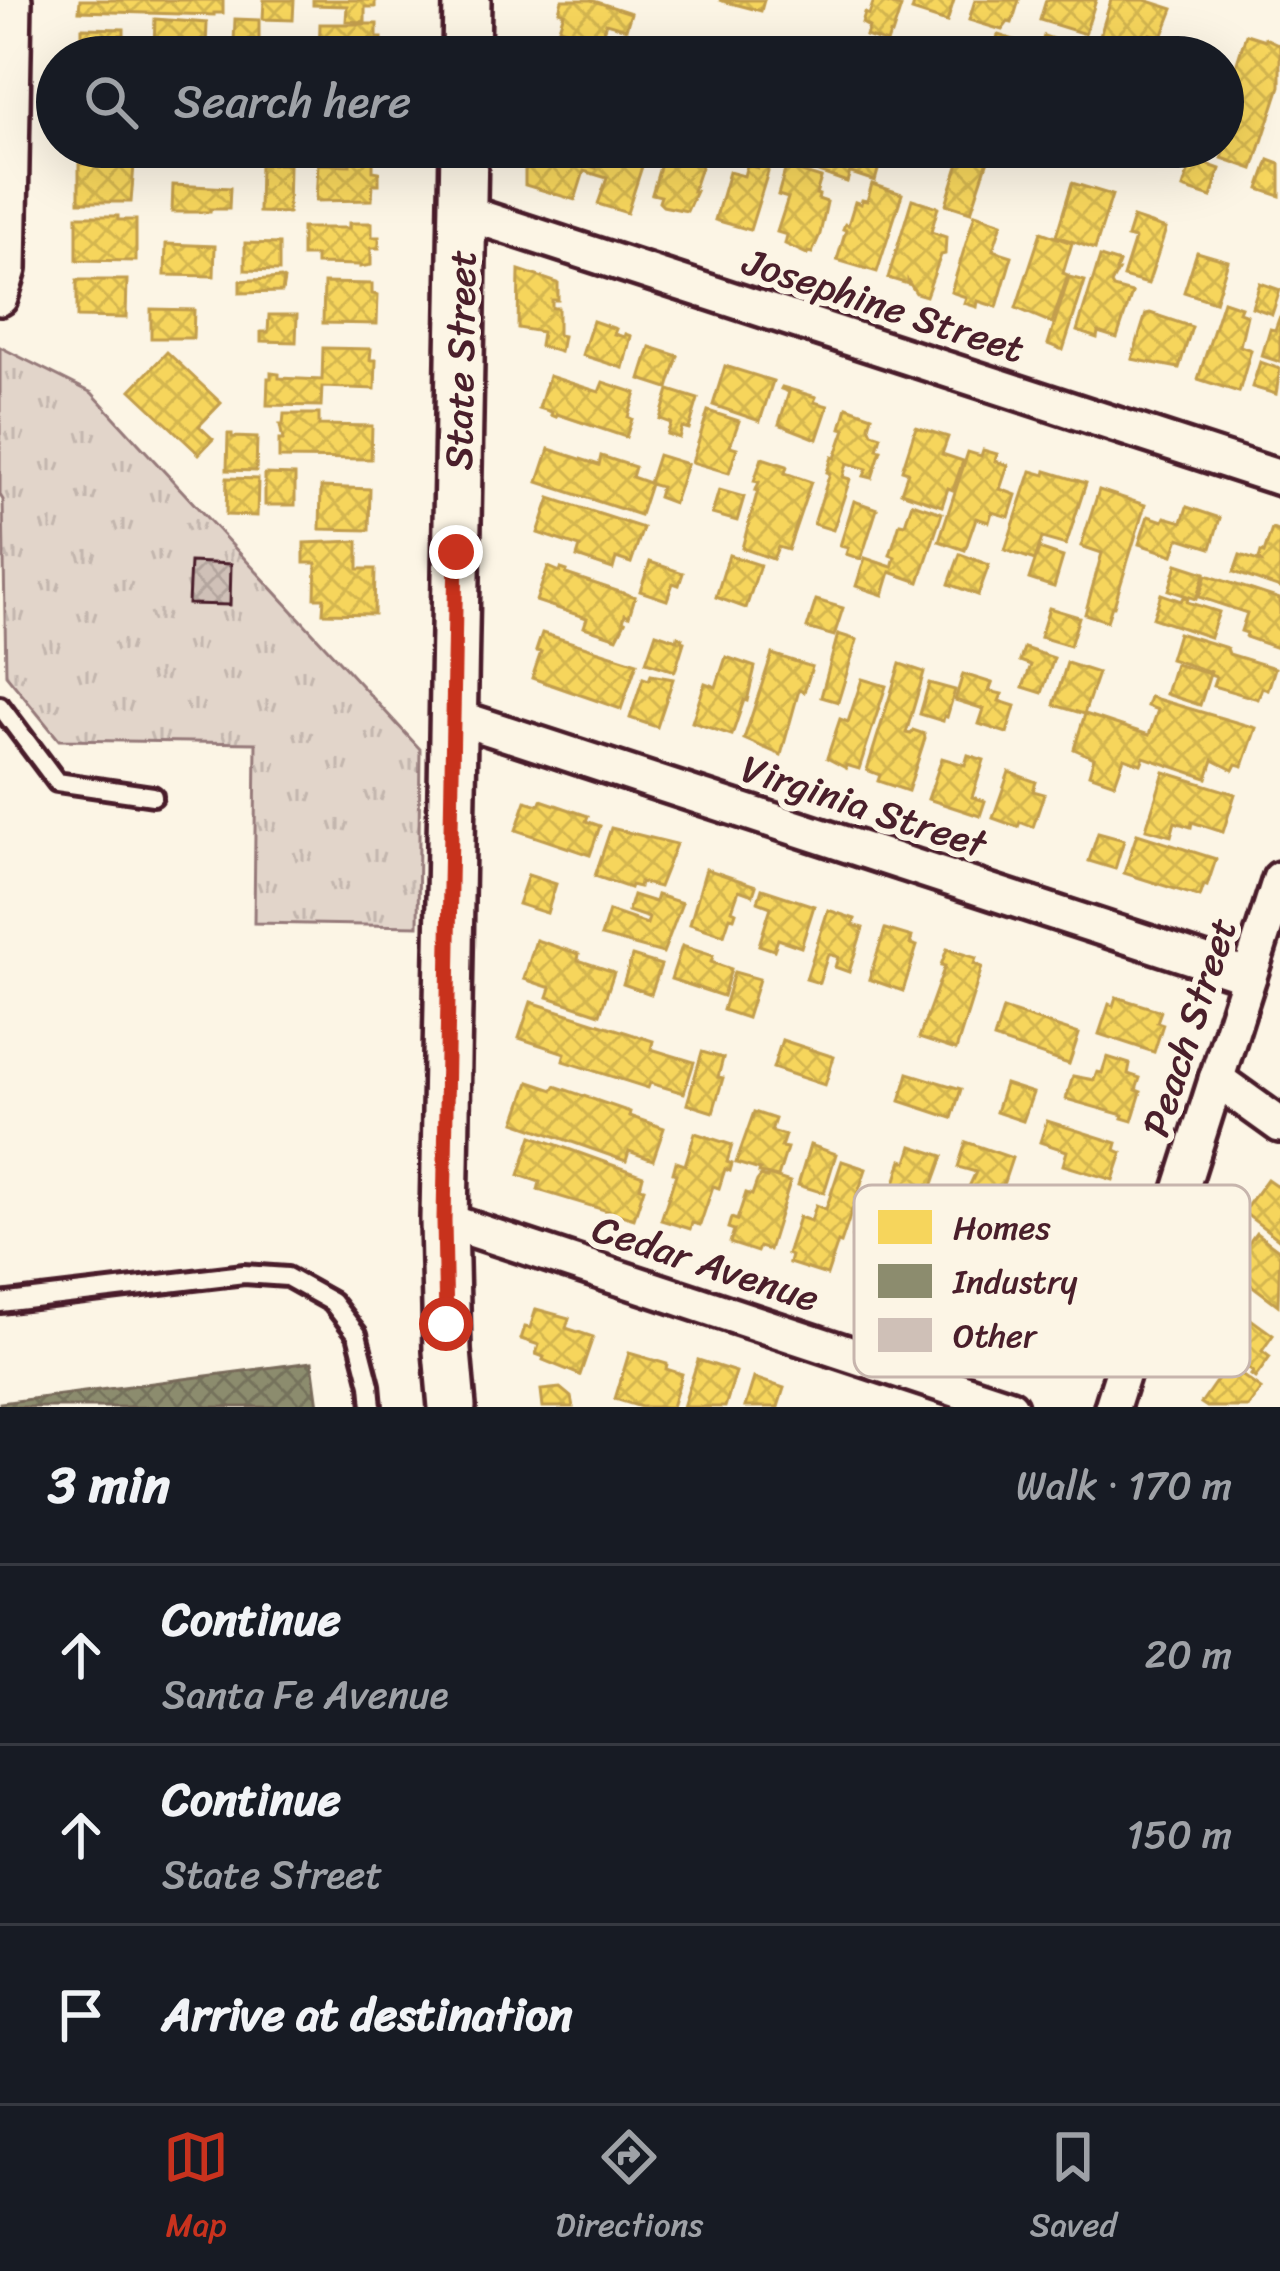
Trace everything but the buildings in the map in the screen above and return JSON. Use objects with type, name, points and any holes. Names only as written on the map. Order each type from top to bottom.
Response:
[{"type":"main road","points":[[466,36],[467,0]]},
{"type":"main road","name":"State Street","points":[[452,1407],[444,1220],[464,168]]},
{"type":"street","points":[[0,298],[8,269],[14,0]]},
{"type":"street","name":"Josephine Street","points":[[463,212],[1280,478]]},
{"type":"street","name":"Virginia Street","points":[[454,716],[1249,976]]},
{"type":"street","name":"Peach Street","points":[[1182,1185],[1280,879]]},
{"type":"street","points":[[1216,1078],[1280,1125]]},
{"type":"street","name":"Cedar Avenue","points":[[444,1220],[854,1355]]},
{"type":"street","name":"Cedar Avenue","points":[[919,1377],[1010,1407]]},
{"type":"street","name":"Peach Street","points":[[1112,1407],[1121,1377]]},
{"type":"lane","points":[[0,706],[57,782],[153,796]]},
{"type":"lane","points":[[0,1303],[244,1274],[287,1277],[332,1302],[357,1334],[372,1407]]},
{"type":"green space","points":[[0,347],[92,393],[420,749],[418,926],[254,923],[256,743],[59,740],[6,675]]},
{"type":"route","points":[[446,1324],[456,552]]}]
